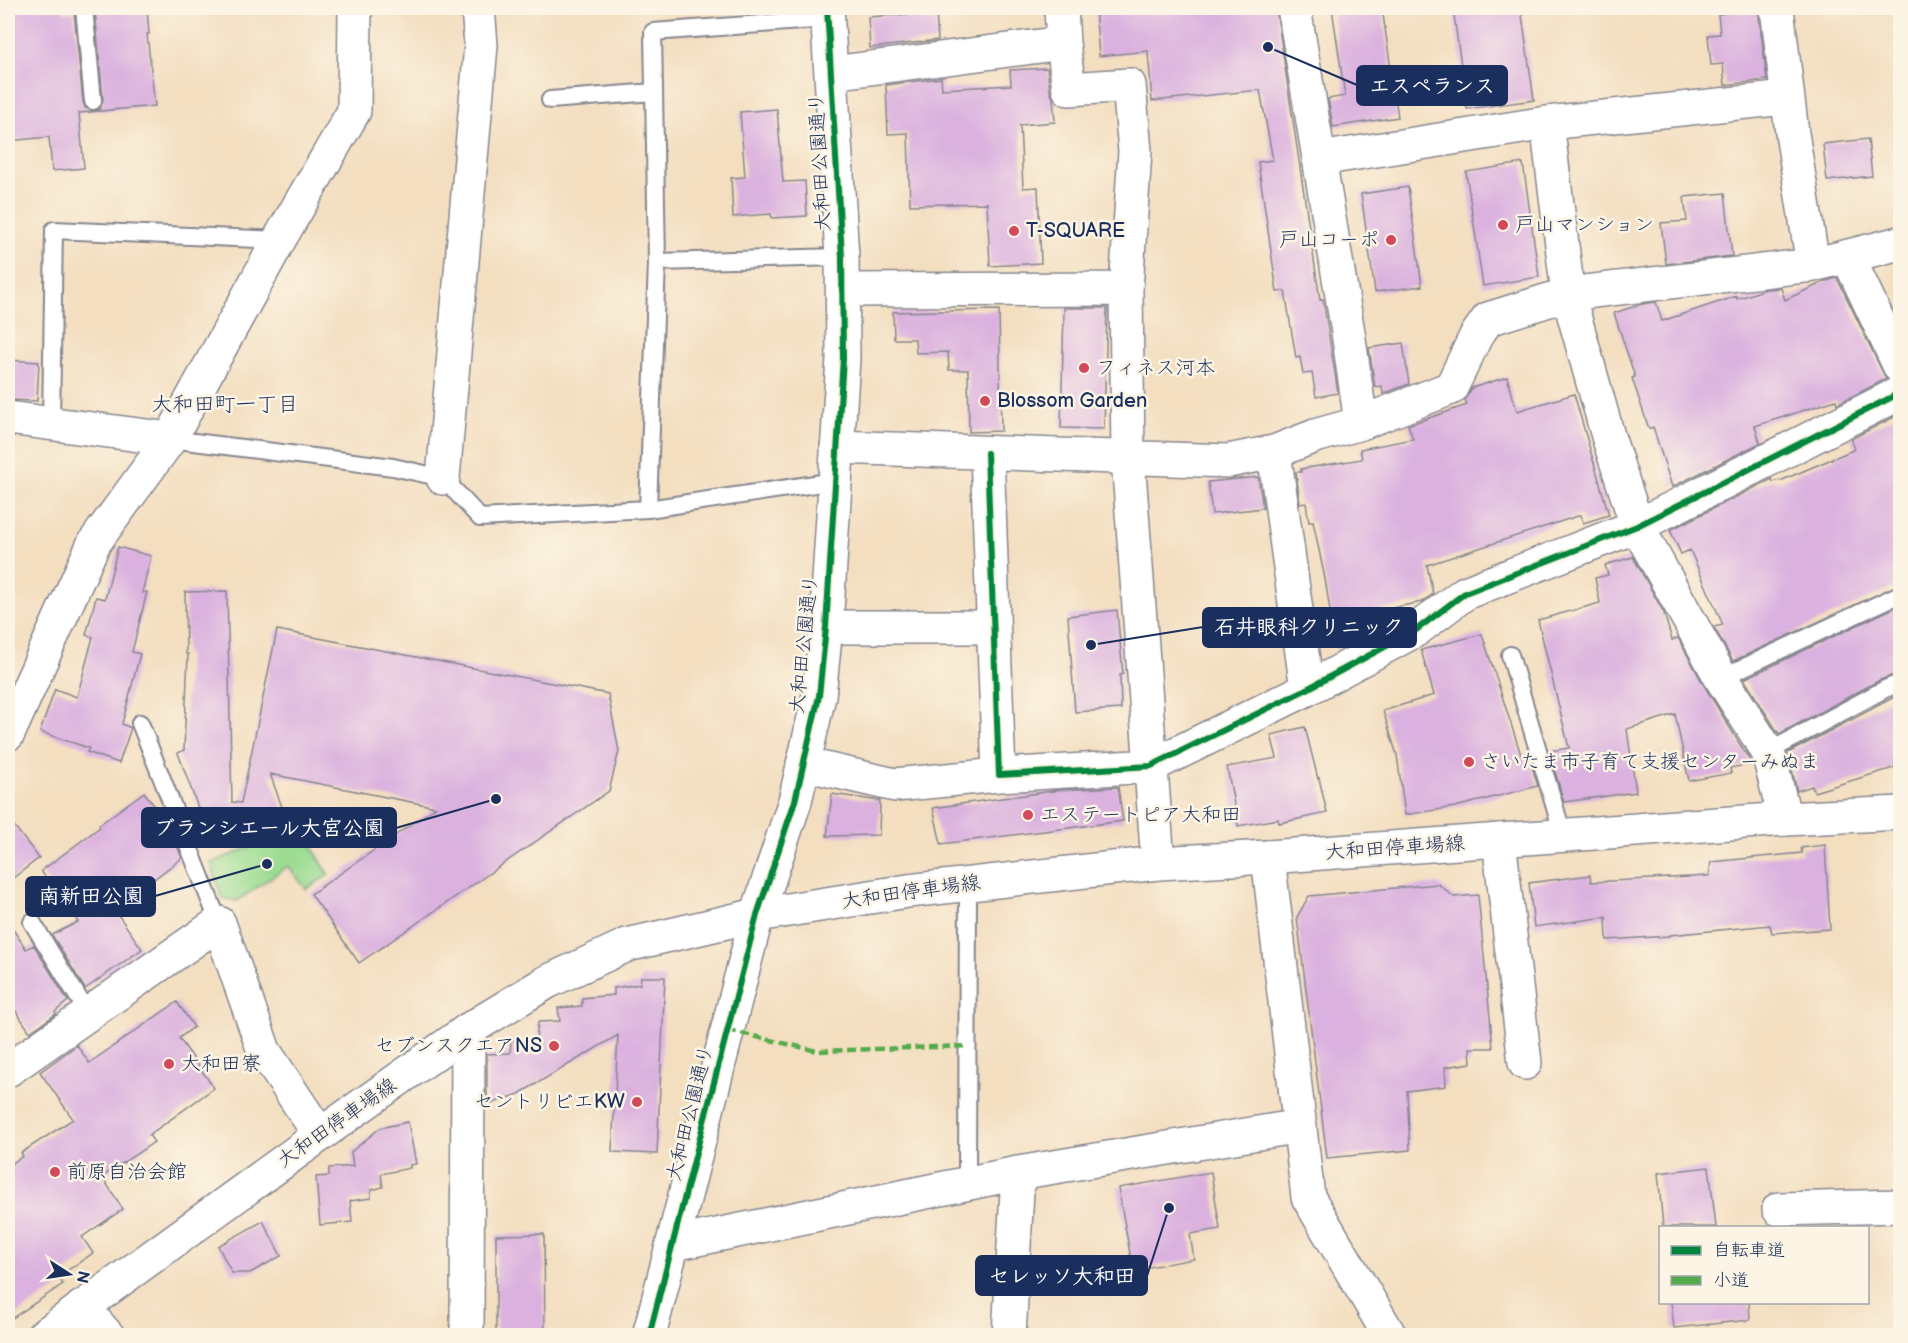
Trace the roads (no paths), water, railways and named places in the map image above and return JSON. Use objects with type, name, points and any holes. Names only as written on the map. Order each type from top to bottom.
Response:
[{"type":"street","points":[[8,734],[94,543],[170,439],[279,240],[354,111],[356,8]]},
{"type":"street","points":[[443,478],[481,45],[478,8]]},
{"type":"street","points":[[1061,8],[1069,89],[1129,85],[1135,151],[1126,289],[1128,458],[1158,862]]},
{"type":"street","points":[[1294,8],[1361,423]]},
{"type":"street","points":[[1777,8],[1787,98],[1813,266]]},
{"type":"street","name":"大和田公園通り","points":[[649,1335],[757,915],[795,801],[819,696],[826,627],[843,358],[842,257],[827,13]]},
{"type":"street","points":[[832,73],[1063,43]]},
{"type":"street","points":[[1319,159],[1547,123],[1787,98]]},
{"type":"street","points":[[1547,123],[1568,294],[1608,436],[1637,526],[1721,678],[1768,752],[1785,819]]},
{"type":"street","points":[[837,447],[1228,461],[1274,452],[1315,436],[1361,423],[1451,388],[1476,336],[1488,319],[1568,294],[1813,266],[1900,243]]},
{"type":"street","points":[[1848,257],[1900,367]]},
{"type":"street","points":[[843,290],[1126,289]]},
{"type":"street","points":[[803,764],[895,785],[999,775],[1151,766],[1307,689],[1416,630],[1465,593],[1637,526],[1900,393]]},
{"type":"street","points":[[8,418],[170,439]]},
{"type":"street","points":[[1274,452],[1307,689]]},
{"type":"street","points":[[987,453],[999,775]]},
{"type":"street","points":[[826,627],[993,627]]},
{"type":"street","name":"大和田停車場線","points":[[43,1335],[468,1030],[547,982],[627,945],[757,915],[908,891],[1158,862],[1268,857],[1785,819],[1900,813]]},
{"type":"street","points":[[1499,840],[1525,1064]]},
{"type":"street","points":[[1268,857],[1308,1197],[1390,1335]]},
{"type":"street","points":[[8,1070],[219,923],[264,1051],[320,1135]]},
{"type":"street","points":[[467,1335],[468,1030]]},
{"type":"street","points":[[673,1244],[1018,1173],[1300,1126]]},
{"type":"street","points":[[1009,1335],[1018,1173]]},
{"type":"street","points":[[1779,1209],[1900,1206]]},
{"type":"street","points":[[82,1307],[108,1335]]},
{"type":"lane","points":[[84,8],[93,101]]},
{"type":"lane","points":[[648,509],[657,262],[653,32],[827,13]]},
{"type":"lane","points":[[550,100],[654,92]]},
{"type":"lane","points":[[51,423],[54,230],[279,240]]},
{"type":"lane","points":[[657,262],[842,257]]},
{"type":"lane","points":[[170,439],[393,467],[443,478],[480,518],[648,509],[835,481]]},
{"type":"lane","points":[[1721,678],[1900,594]]},
{"type":"lane","points":[[1510,655],[1563,835]]},
{"type":"lane","points":[[1768,752],[1900,683]]},
{"type":"lane","points":[[140,723],[219,923]]},
{"type":"lane","points":[[967,1183],[968,884]]},
{"type":"lane","points":[[32,922],[89,1015]]},
{"type":"place","name":"エスペランス","points":[[1268,47]]},
{"type":"place","name":"戸山マンション","points":[[1503,225]]},
{"type":"place","name":"T-SQUARE","points":[[1014,231]]},
{"type":"place","name":"戸山コーポ","points":[[1391,240]]},
{"type":"place","name":"フィネス河本","points":[[1084,368]]},
{"type":"place","name":"Blossom Garden","points":[[985,401]]},
{"type":"place","name":"石井眼科クリニック","points":[[1091,645]]},
{"type":"place","name":"さいたま市子育て支援センターみぬま","points":[[1469,762]]},
{"type":"place","name":"ブランシエール大宮公園","points":[[496,799]]},
{"type":"place","name":"エステートピア大和田","points":[[1028,815]]},
{"type":"place","name":"南新田公園","points":[[267,864]]},
{"type":"place","name":"セブンスクエアNS","points":[[554,1046]]},
{"type":"place","name":"大和田寮","points":[[169,1064]]},
{"type":"place","name":"セントリビエKW","points":[[637,1102]]},
{"type":"place","name":"前原自治会館","points":[[55,1172]]},
{"type":"place","name":"セレッソ大和田","points":[[1169,1208]]},
{"type":"district","name":"大和田町一丁目","points":[[225,404]]}]
